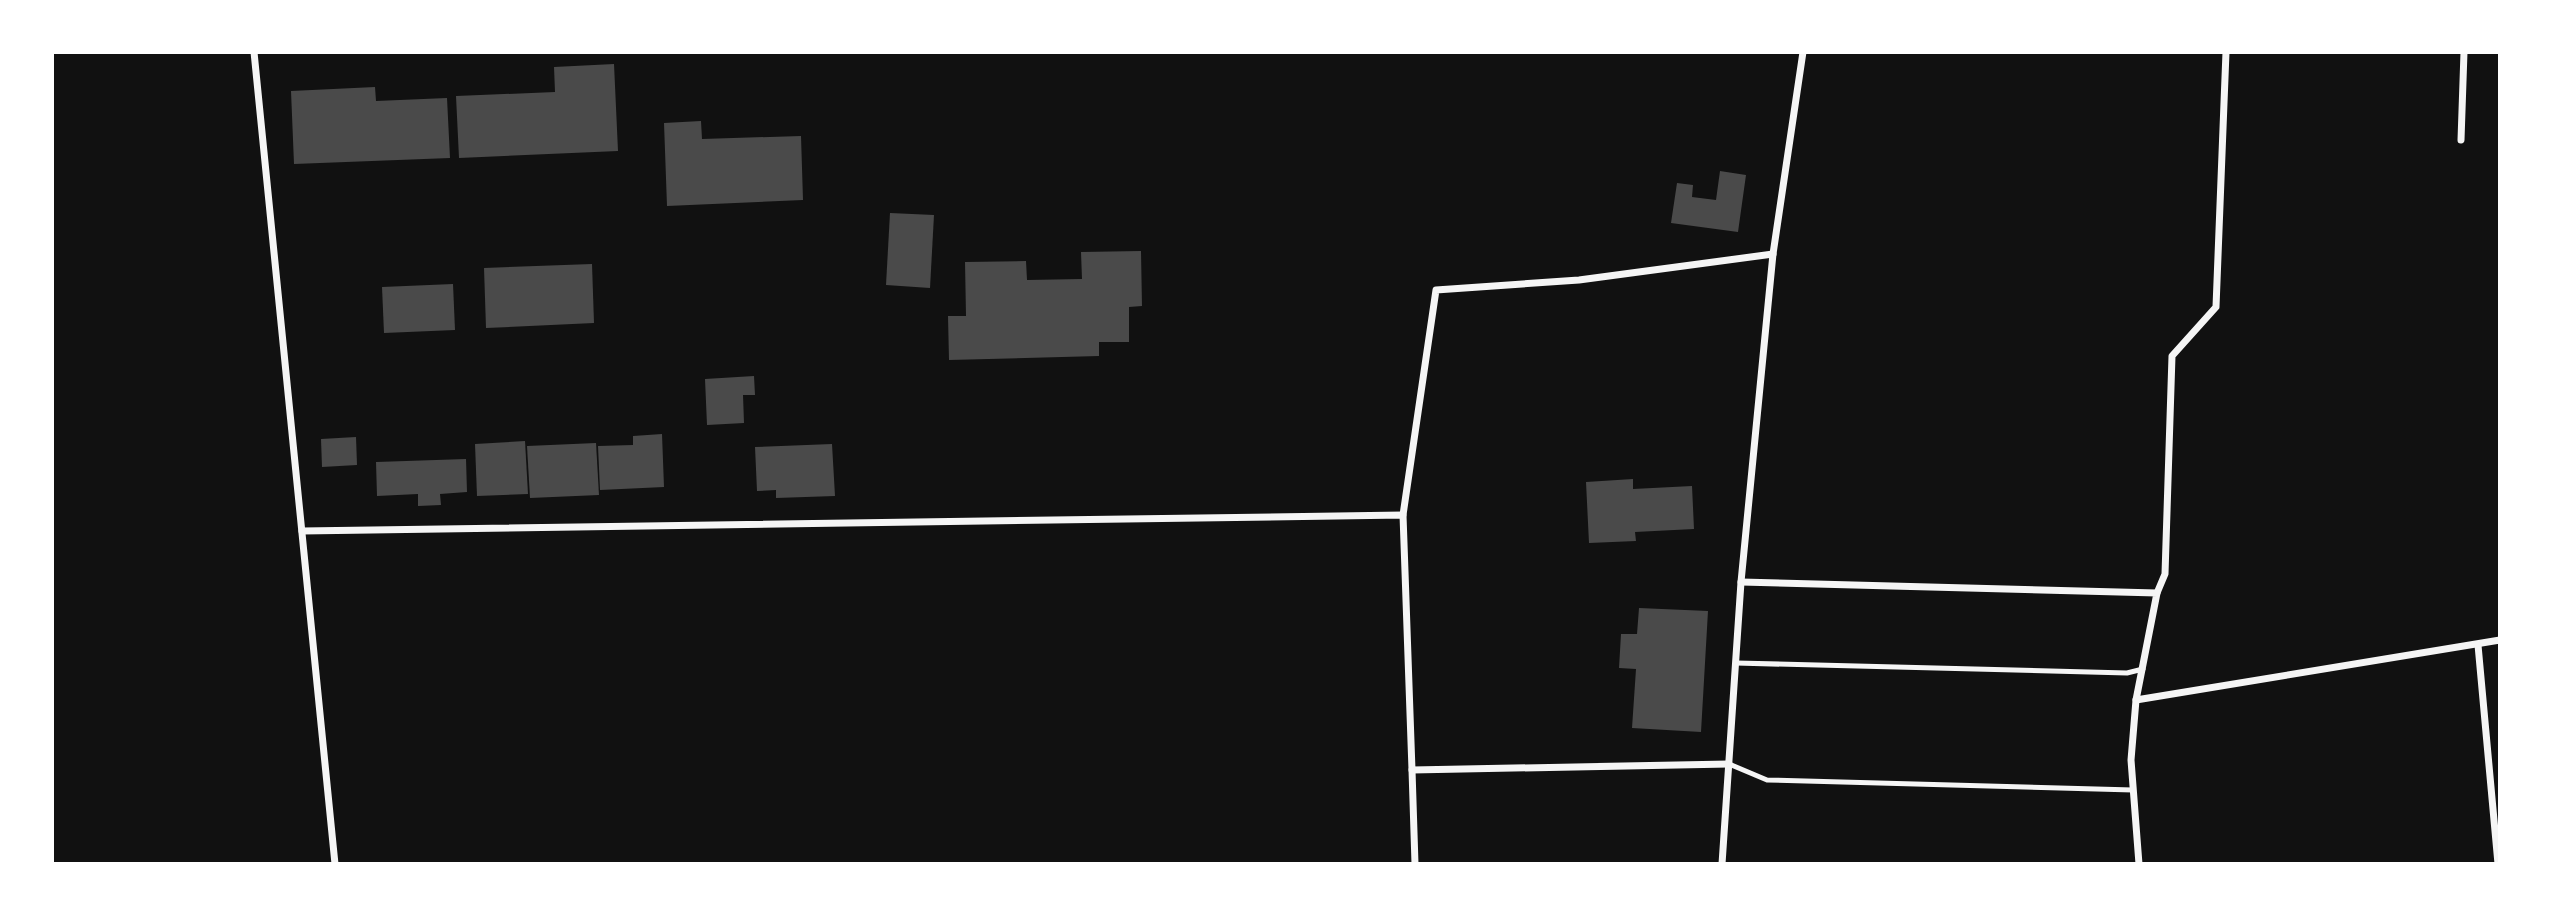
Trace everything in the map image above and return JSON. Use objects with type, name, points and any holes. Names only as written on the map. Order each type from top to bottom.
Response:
[{"type":"street","points":[[254,52],[335,863]]},
{"type":"street","points":[[1723,863],[1741,582],[1773,254],[1803,52]]},
{"type":"street","points":[[2138,863],[2131,760],[2136,700],[2157,593],[2165,574],[2172,356],[2216,307],[2226,52]]},
{"type":"street","points":[[2461,140],[2464,52]]},
{"type":"street","points":[[1415,863],[1403,515],[1436,290],[1579,280],[1773,254]]},
{"type":"street","points":[[302,530],[1403,515]]},
{"type":"street","points":[[1741,582],[2157,593]]},
{"type":"street","points":[[2136,700],[2500,640]]},
{"type":"street","points":[[2478,645],[2498,863]]},
{"type":"street","points":[[1412,770],[1729,764]]},
{"type":"lane","points":[[1736,663],[2127,673],[2143,669]]},
{"type":"lane","points":[[1729,764],[1767,780],[2133,790]]},
{"type":"building","points":[[614,64],[618,151],[459,158],[456,96],[555,92],[554,67]]},
{"type":"building","points":[[375,87],[376,101],[447,98],[450,158],[294,164],[291,91]]},
{"type":"building","points":[[701,121],[702,139],[801,136],[803,200],[667,206],[664,123]]},
{"type":"building","points":[[1720,171],[1746,175],[1738,232],[1671,223],[1677,183],[1693,185],[1692,197],[1716,200]]},
{"type":"building","points":[[890,213],[934,215],[930,288],[886,285]]},
{"type":"building","points":[[1141,251],[1142,306],[1129,307],[1129,342],[1099,342],[1099,356],[949,360],[948,316],[966,316],[965,262],[1026,261],[1027,280],[1082,279],[1081,252]]},
{"type":"building","points":[[592,264],[594,323],[486,328],[484,268]]},
{"type":"building","points":[[453,284],[455,330],[384,333],[382,287]]},
{"type":"building","points":[[754,376],[755,395],[743,395],[744,423],[707,425],[705,379]]},
{"type":"building","points":[[662,434],[664,487],[600,490],[598,446],[633,445],[633,436]]},
{"type":"building","points":[[356,437],[357,465],[322,467],[321,439]]},
{"type":"building","points":[[525,441],[528,494],[477,496],[475,444]]},
{"type":"building","points":[[596,443],[599,495],[530,498],[527,446]]},
{"type":"building","points":[[832,444],[835,496],[776,498],[776,490],[757,491],[755,447]]},
{"type":"building","points":[[466,459],[467,492],[440,494],[441,505],[418,506],[418,494],[377,496],[376,462]]},
{"type":"building","points":[[1633,479],[1633,489],[1692,486],[1694,529],[1635,532],[1636,541],[1589,543],[1586,482]]},
{"type":"building","points":[[1639,608],[1708,611],[1701,732],[1632,728],[1636,669],[1619,668],[1621,634],[1637,634]]}]
